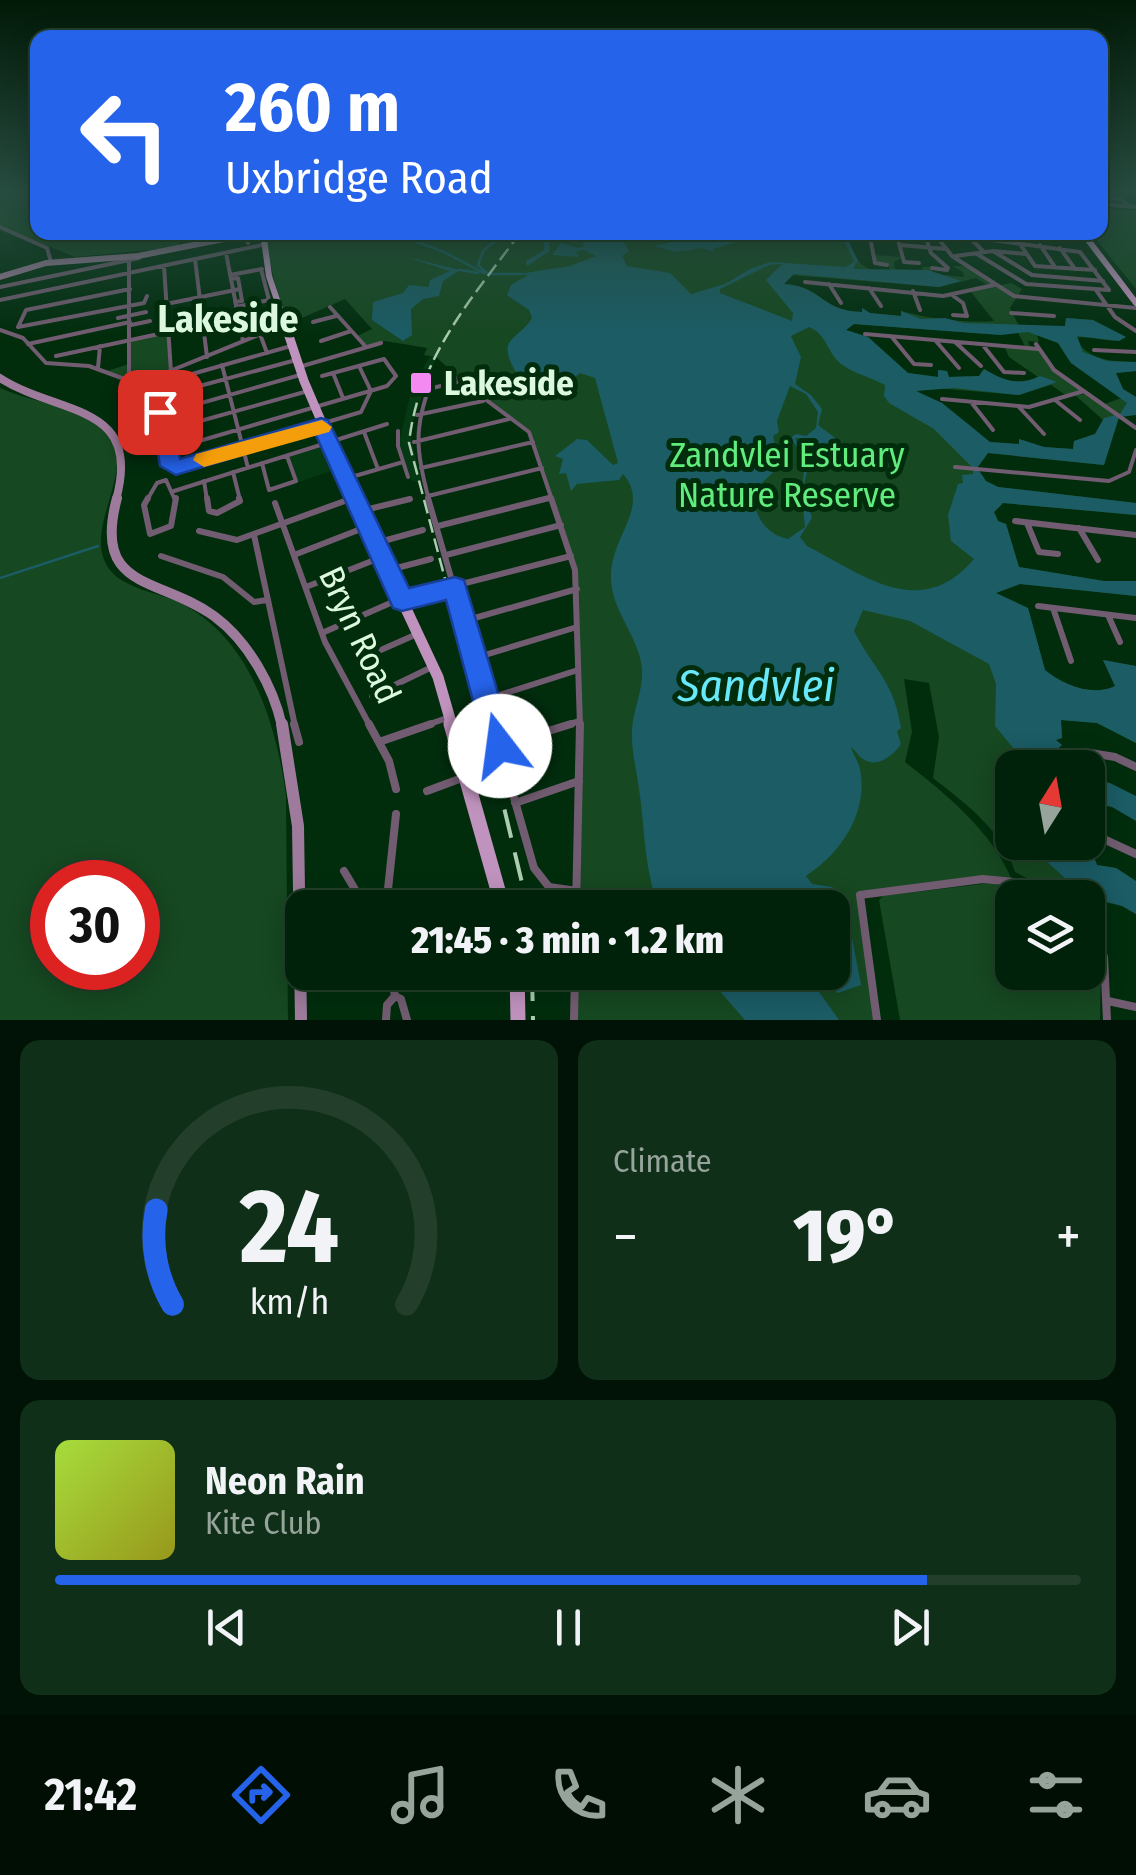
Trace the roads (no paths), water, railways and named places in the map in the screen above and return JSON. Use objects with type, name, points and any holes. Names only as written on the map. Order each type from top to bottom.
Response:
[{"type":"main road","points":[[0,276],[49,263],[138,256],[220,241]]},
{"type":"main road","points":[[262,241],[264,268],[280,326],[328,443],[434,666],[497,890]]},
{"type":"main road","points":[[1092,241],[1136,305]]},
{"type":"main road","points":[[1093,241],[1136,293]]},
{"type":"main road","points":[[0,378],[20,390],[94,417],[115,434],[124,462],[110,532],[114,557],[136,576],[188,599],[221,621],[246,648],[270,691],[290,754],[296,795],[301,1020]]},
{"type":"main road","points":[[517,990],[518,1020]]},
{"type":"street","points":[[24,241],[46,251],[49,263]]},
{"type":"street","points":[[0,287],[220,241]]},
{"type":"street","points":[[871,241],[875,264],[888,264]]},
{"type":"street","points":[[899,241],[904,262],[919,264]]},
{"type":"street","points":[[926,241],[948,268],[932,268]]},
{"type":"street","points":[[940,241],[952,256],[994,285],[1030,300],[1136,305]]},
{"type":"street","points":[[971,241],[984,252]]},
{"type":"street","points":[[976,254],[1022,282],[1109,290],[1080,252],[1000,241]]},
{"type":"street","points":[[1020,243],[1036,266],[1095,270]]},
{"type":"street","points":[[0,300],[262,245]]},
{"type":"street","points":[[900,245],[947,249]]},
{"type":"street","points":[[1040,245],[1054,268]]},
{"type":"street","points":[[1060,248],[1075,269]]},
{"type":"street","points":[[952,256],[984,252],[1026,254]]},
{"type":"street","points":[[993,252],[1030,274],[1103,281]]},
{"type":"street","points":[[226,253],[237,290],[243,342]]},
{"type":"street","points":[[195,259],[207,357]]},
{"type":"street","points":[[129,260],[129,372]]},
{"type":"street","points":[[164,266],[171,372],[178,378],[291,346]]},
{"type":"street","points":[[232,277],[264,268],[269,300],[276,313]]},
{"type":"street","points":[[1050,277],[1056,287]]},
{"type":"street","points":[[805,282],[952,295],[994,285]]},
{"type":"street","points":[[829,284],[841,302]]},
{"type":"street","points":[[870,288],[881,306]]},
{"type":"street","points":[[130,290],[26,310],[20,314],[20,328],[131,306],[146,302],[147,296]]},
{"type":"street","points":[[166,304],[237,290]]},
{"type":"street","points":[[1096,290],[1119,321],[1136,332]]},
{"type":"street","points":[[913,291],[920,310]]},
{"type":"street","points":[[952,295],[963,303],[967,316],[953,315]]},
{"type":"street","points":[[237,304],[269,300]]},
{"type":"street","points":[[1030,300],[1039,315]]},
{"type":"street","points":[[330,307],[366,347]]},
{"type":"street","points":[[28,344],[109,330],[146,312]]},
{"type":"street","points":[[92,313],[92,330]]},
{"type":"street","points":[[1011,313],[1054,316]]},
{"type":"street","points":[[313,322],[336,316]]},
{"type":"street","points":[[118,318],[150,321]]},
{"type":"street","points":[[0,330],[28,344],[46,364],[98,369],[136,384],[280,326]]},
{"type":"street","points":[[320,341],[352,331]]},
{"type":"street","points":[[56,356],[168,332]]},
{"type":"street","points":[[260,334],[266,352]]},
{"type":"street","points":[[866,334],[1037,346],[1050,366],[1136,428]]},
{"type":"street","points":[[891,336],[914,364],[930,365]]},
{"type":"street","points":[[934,340],[959,368]]},
{"type":"street","points":[[955,342],[981,366]]},
{"type":"street","points":[[172,410],[381,343]]},
{"type":"street","points":[[982,344],[1004,372],[1024,373]]},
{"type":"street","points":[[98,369],[100,346]]},
{"type":"street","points":[[1094,350],[1136,352]]},
{"type":"street","points":[[182,446],[390,385],[396,376],[388,360],[322,376]]},
{"type":"street","points":[[222,365],[248,468]]},
{"type":"street","points":[[136,384],[132,392],[163,415],[174,467],[362,412],[371,391],[359,366]]},
{"type":"street","points":[[181,390],[226,378],[299,367]]},
{"type":"street","points":[[333,373],[344,399]]},
{"type":"street","points":[[432,380],[417,415],[414,442],[428,496],[538,876],[549,887],[570,890]]},
{"type":"street","points":[[428,389],[460,380],[528,430],[571,556],[576,589],[580,720],[577,890]]},
{"type":"street","points":[[193,423],[308,391]]},
{"type":"street","points":[[942,400],[1019,407],[1084,391]]},
{"type":"street","points":[[1055,400],[1080,420]]},
{"type":"street","points":[[417,415],[484,401]]},
{"type":"street","points":[[971,402],[993,430]]},
{"type":"street","points":[[1019,407],[1044,434]]},
{"type":"street","points":[[414,442],[510,419]]},
{"type":"street","points":[[174,492],[387,424]]},
{"type":"street","points":[[398,431],[408,478]]},
{"type":"street","points":[[364,432],[378,469]]},
{"type":"street","points":[[421,468],[533,442]]},
{"type":"street","points":[[955,467],[1108,481],[1129,472],[1136,450]]},
{"type":"street","points":[[262,463],[269,490],[274,491],[296,482],[287,456]]},
{"type":"street","points":[[346,479],[403,462]]},
{"type":"street","points":[[428,496],[542,468]]},
{"type":"street","points":[[204,481],[209,511],[217,513],[240,503],[233,472]]},
{"type":"street","points":[[163,480],[174,492],[172,526],[150,534],[145,502],[163,480]]},
{"type":"street","points":[[438,526],[551,497]]},
{"type":"street","points":[[199,531],[234,540],[355,498]]},
{"type":"street","points":[[361,511],[410,499]]},
{"type":"street","name":"Bryn Road","points":[[275,503],[322,633],[380,742],[396,789]]},
{"type":"street","points":[[1015,521],[1136,535]]},
{"type":"street","points":[[1027,523],[1038,551],[1058,554]]},
{"type":"street","points":[[446,555],[560,525]]},
{"type":"street","points":[[294,554],[368,526]]},
{"type":"street","points":[[1079,528],[1098,560]]},
{"type":"street","points":[[376,543],[423,530]]},
{"type":"street","points":[[254,534],[299,742]]},
{"type":"street","points":[[161,556],[216,570],[239,584],[254,602],[267,600]]},
{"type":"street","points":[[306,587],[382,556]]},
{"type":"street","points":[[322,633],[402,600],[571,556]]},
{"type":"street","points":[[389,570],[430,560]]},
{"type":"street","points":[[464,621],[576,589]]},
{"type":"street","points":[[1038,606],[1136,618]]},
{"type":"street","points":[[1053,608],[1070,661]]},
{"type":"street","points":[[1108,615],[1120,642]]},
{"type":"street","points":[[475,658],[577,627]]},
{"type":"street","points":[[365,657],[418,634]]},
{"type":"street","points":[[372,696],[434,666]]},
{"type":"street","points":[[486,699],[578,670]]},
{"type":"street","points":[[380,742],[449,717]]},
{"type":"street","points":[[500,746],[580,720]]},
{"type":"street","points":[[1105,755],[1136,767]]},
{"type":"street","points":[[428,791],[466,777]]},
{"type":"street","points":[[516,802],[579,781]]},
{"type":"street","points":[[388,890],[396,814]]},
{"type":"street","points":[[1105,840],[1136,854]]},
{"type":"street","points":[[344,871],[355,890]]},
{"type":"street","points":[[878,1020],[860,895],[995,881]]},
{"type":"street","points":[[1105,957],[1108,1020]]},
{"type":"street","points":[[394,990],[395,996]]},
{"type":"street","points":[[574,1020],[575,990]]},
{"type":"street","points":[[386,1020],[387,1005],[395,996]]},
{"type":"street","points":[[395,996],[401,999],[407,1020]]},
{"type":"street","points":[[1108,1001],[1136,1008]]},
{"type":"water","name":"Sandvlei","points":[[543,241],[549,241],[550,251],[527,266],[526,261],[544,250]]},
{"type":"water","name":"Sandvlei","points":[[589,241],[623,241],[629,251],[622,256],[627,266],[670,273],[691,294],[725,284],[771,262],[845,267],[856,261],[854,269],[928,270],[961,281],[939,287],[794,274],[784,284],[807,290],[848,311],[862,312],[862,308],[870,313],[901,316],[901,311],[921,319],[945,318],[964,323],[1065,326],[1066,318],[1093,320],[1126,337],[1119,341],[1077,336],[1083,352],[1107,361],[1136,362],[1136,371],[1116,373],[1123,389],[1136,397],[1136,415],[1119,417],[1104,465],[988,453],[977,468],[986,481],[998,487],[1136,503],[1136,515],[1003,503],[994,512],[998,521],[1006,524],[1019,567],[1104,581],[1136,581],[1136,596],[1020,584],[996,593],[1028,608],[1045,670],[1060,680],[1088,690],[1106,689],[1115,686],[1103,660],[1136,666],[1136,743],[1097,723],[1061,720],[1062,738],[1056,740],[1062,745],[1056,750],[1015,750],[995,726],[996,684],[989,664],[910,621],[863,610],[854,631],[894,698],[901,744],[879,762],[868,762],[851,747],[862,785],[856,816],[830,856],[806,876],[812,884],[836,890],[653,890],[632,746],[641,662],[618,609],[611,576],[632,510],[631,486],[623,474],[619,480],[577,484],[571,491],[566,473],[559,474],[563,459],[555,456],[577,439],[587,440],[613,465],[618,463],[595,378],[580,373],[572,380],[576,390],[540,398],[523,382],[509,358],[509,343],[532,318],[529,310],[507,295],[511,285],[528,275],[519,274],[570,266],[596,256],[583,250],[576,252],[579,257],[552,255],[561,243],[579,248]],"holes":[[[782,264],[766,280],[793,313],[792,321],[720,293],[720,289],[769,265]],[[854,324],[1001,335],[1028,332],[1058,343],[1071,363],[1127,403],[1120,414],[1104,418],[1095,434],[1074,441],[1073,449],[1044,447],[1019,439],[1019,444],[990,442],[942,403],[916,391],[954,388],[1019,395],[1057,382],[1040,376],[1011,381],[984,369],[979,376],[949,377],[947,371],[938,370],[938,377],[908,373],[868,337],[846,330]],[[809,327],[841,364],[885,385],[884,396],[889,403],[934,429],[973,468],[973,474],[962,475],[963,483],[958,484],[948,515],[951,541],[974,559],[954,578],[933,588],[892,587],[807,546],[800,537],[812,518],[803,489],[809,463],[795,438],[804,439],[825,462],[839,463],[854,452],[818,425],[822,409],[795,384],[801,357],[791,336]],[[790,386],[806,394],[818,412],[816,428],[806,436],[796,434],[790,438],[806,459],[802,493],[805,527],[788,539],[766,527],[751,493],[780,466],[773,436],[779,432],[777,421]]]},
{"type":"water","points":[[679,241],[737,242],[713,252],[702,248],[675,252],[653,246]]},
{"type":"water","points":[[406,257],[460,270],[443,281],[439,296],[423,299],[411,309],[412,335],[403,341],[372,320],[373,302],[403,293],[409,285],[429,287],[430,280],[450,271]]},
{"type":"water","points":[[1105,782],[1136,796],[1136,821],[1105,806]]},
{"type":"water","points":[[1045,860],[1095,860],[1097,865],[1116,868],[1136,881],[1136,914],[1105,901],[1105,880],[1067,880]]},
{"type":"water","name":"Sandvlei","points":[[850,927],[861,985],[850,989]]},
{"type":"water","name":"Sandvlei","points":[[719,990],[818,990],[839,1020],[745,1020]]},
{"type":"waterway","points":[[413,241],[484,273]]},
{"type":"waterway","points":[[496,241],[483,251],[478,265],[488,274],[522,274]]},
{"type":"waterway","points":[[846,241],[856,261]]},
{"type":"waterway","points":[[460,270],[478,273]]},
{"type":"waterway","points":[[0,578],[98,546]]},
{"type":"railway","points":[[484,726],[409,443],[414,412],[435,356],[466,305],[515,241]]},
{"type":"railway","points":[[484,724],[524,890]]},
{"type":"railway","points":[[532,990],[533,1020]]},
{"type":"place","name":"Lakeside","points":[[421,383]]},
{"type":"district","name":"Lakeside","points":[[228,319]]},
{"type":"park label","name":"Zandvlei Estuary Nature Reserve","points":[[787,475]]}]
